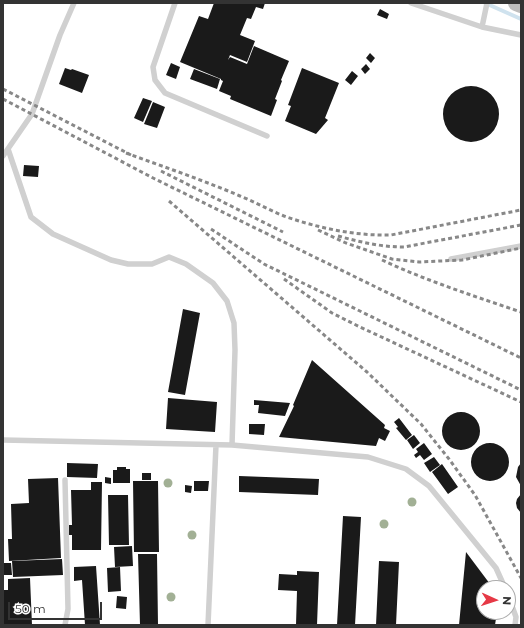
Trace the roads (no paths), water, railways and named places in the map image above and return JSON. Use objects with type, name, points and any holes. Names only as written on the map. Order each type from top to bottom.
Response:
[{"type":"main road","points":[[516,3],[521,5]]},
{"type":"lane","points":[[3,156],[32,114],[60,35],[74,3]]},
{"type":"lane","points":[[175,3],[153,67],[155,80],[165,93],[267,136]]},
{"type":"lane","points":[[411,3],[482,27],[521,35]]},
{"type":"lane","points":[[482,27],[487,3]]},
{"type":"lane","points":[[8,149],[31,216],[53,234],[111,260],[128,264],[152,264],[169,257],[186,264],[213,283],[226,300],[234,323],[235,350],[232,445]]},
{"type":"lane","points":[[451,259],[521,246]]},
{"type":"lane","points":[[3,440],[232,445],[368,457],[406,469],[429,486],[496,568],[501,580]]},
{"type":"lane","points":[[208,625],[216,445]]},
{"type":"lane","points":[[65,480],[68,609],[65,625]]},
{"type":"waterway","points":[[485,3],[521,19]]},
{"type":"railway","points":[[3,89],[131,155]]},
{"type":"railway","points":[[3,99],[155,179],[521,358]]},
{"type":"railway","points":[[126,153],[212,184],[284,216],[323,228],[350,233],[391,235],[521,210]]},
{"type":"railway","points":[[161,171],[283,232]]},
{"type":"railway","points":[[169,201],[367,372],[421,424],[475,495],[521,578]]},
{"type":"railway","points":[[338,236],[371,244],[404,247],[521,225]]},
{"type":"railway","points":[[211,229],[264,264],[521,390]]},
{"type":"railway","points":[[318,230],[346,243],[392,259],[419,262],[462,260],[521,248]]},
{"type":"railway","points":[[382,260],[433,281],[521,312]]},
{"type":"railway","points":[[284,279],[332,313],[521,402]]}]
